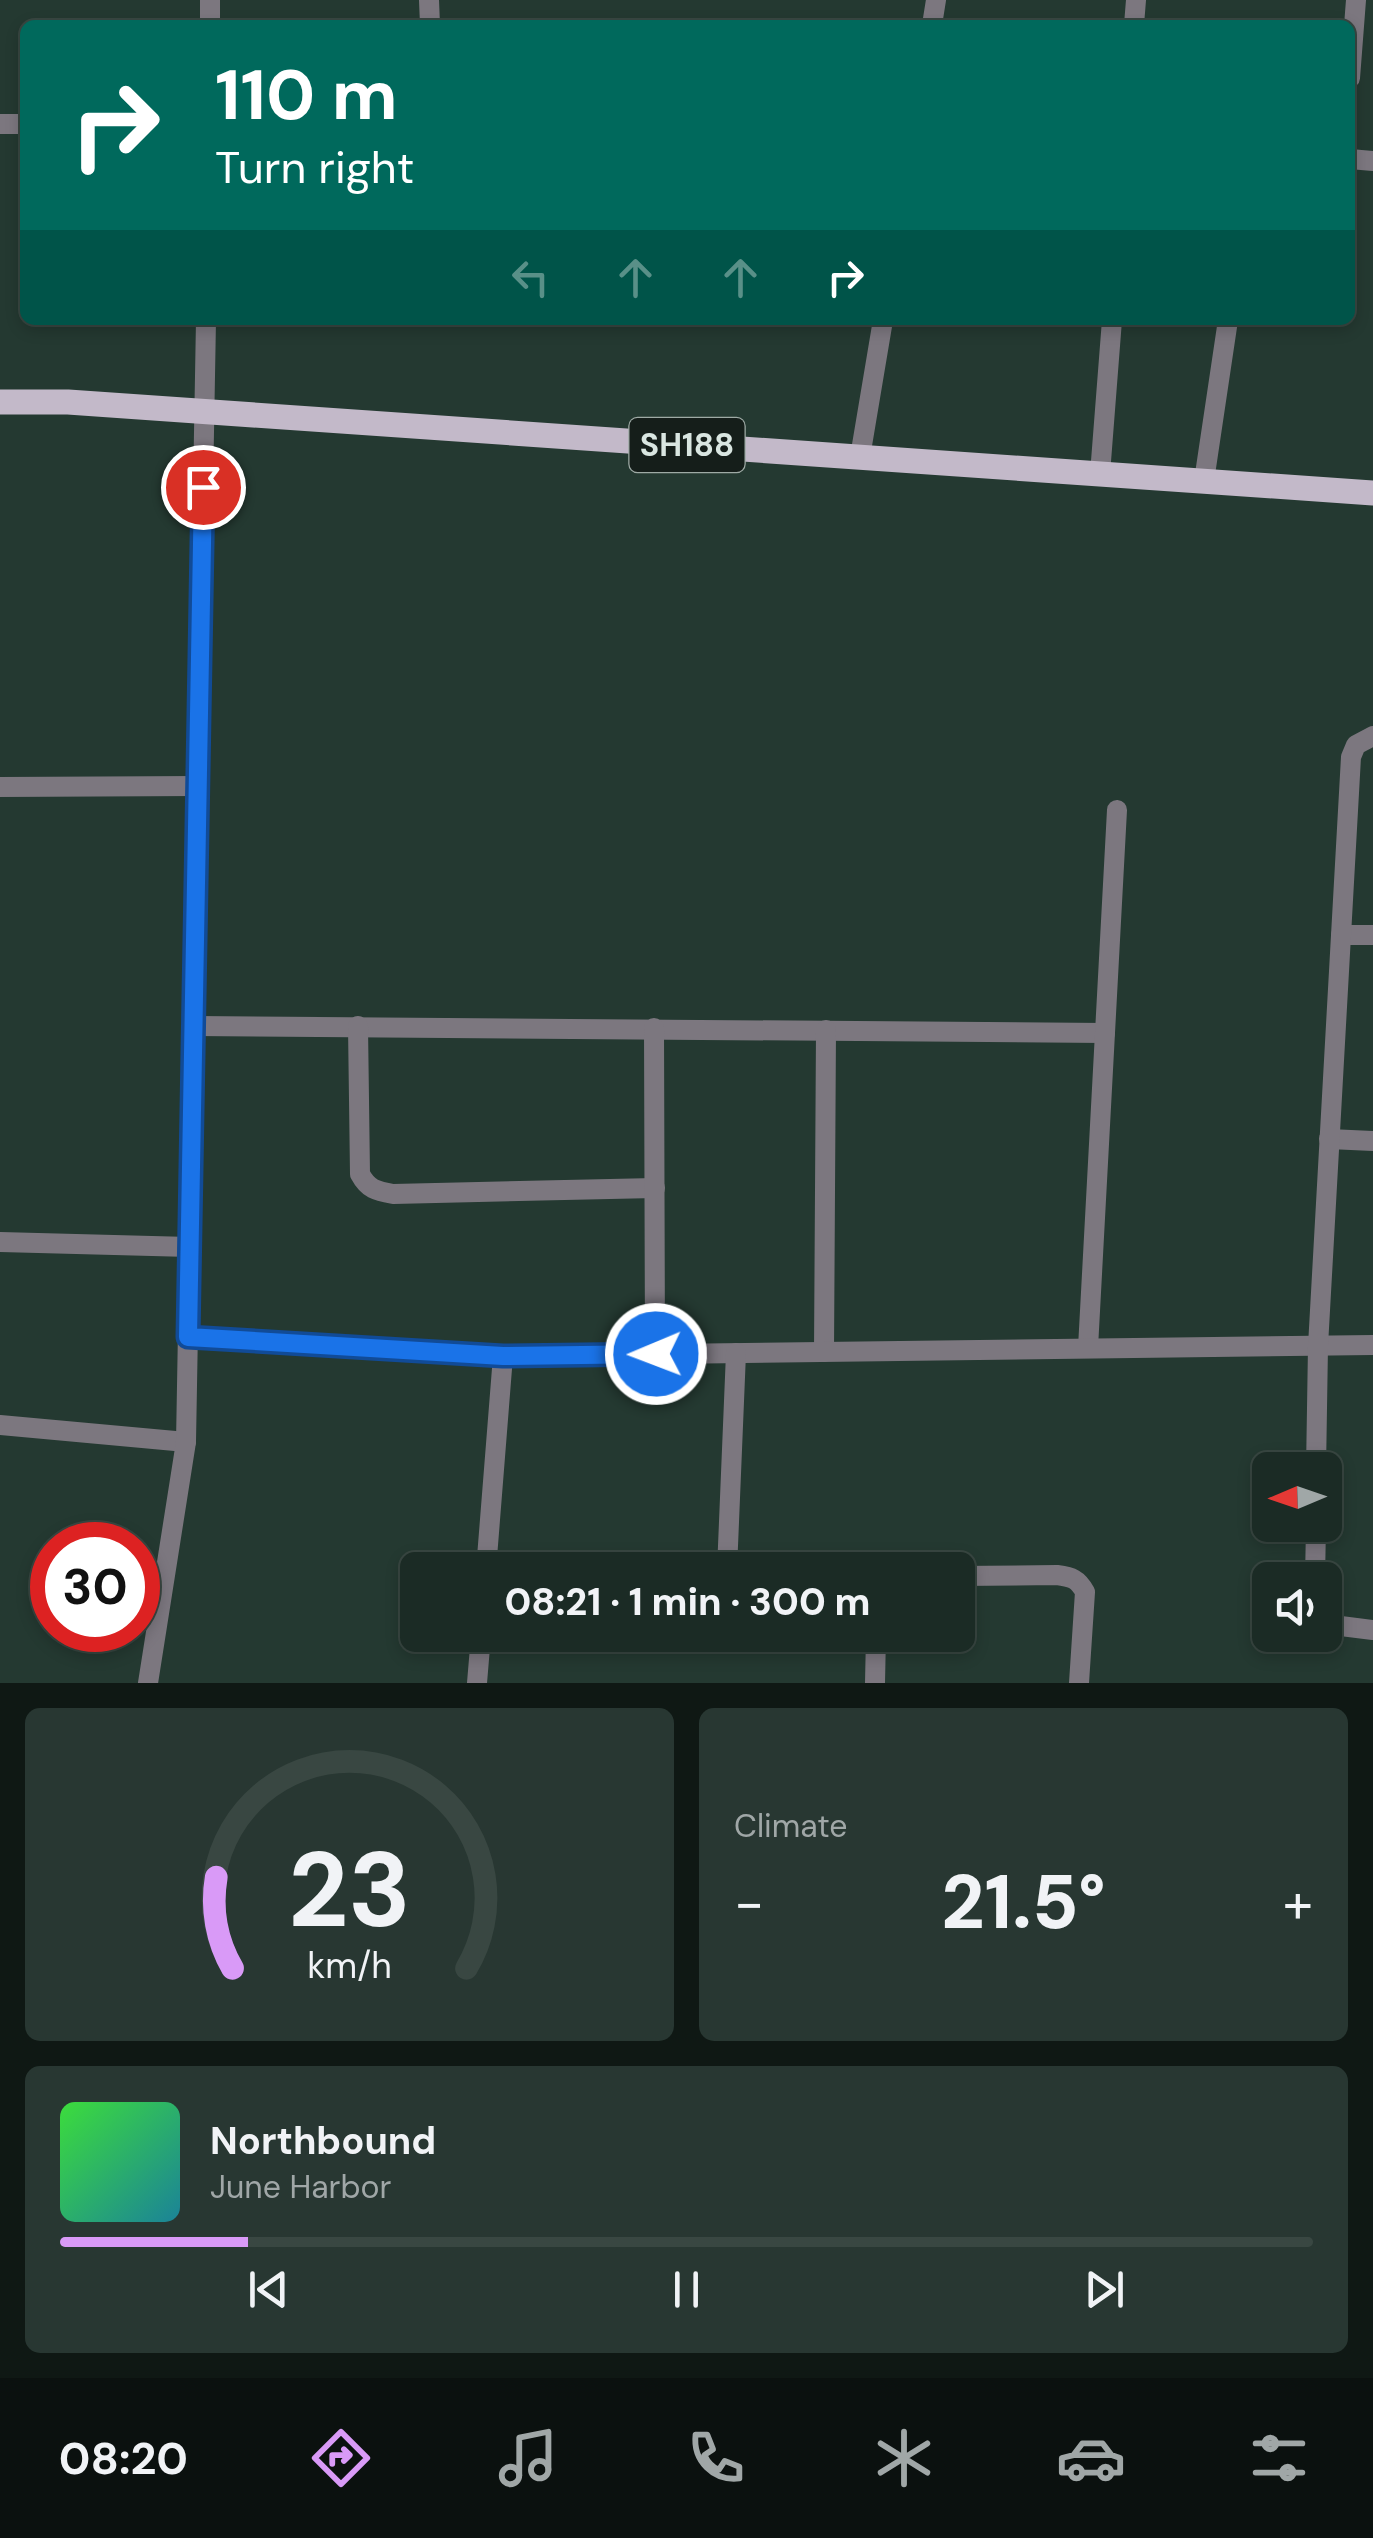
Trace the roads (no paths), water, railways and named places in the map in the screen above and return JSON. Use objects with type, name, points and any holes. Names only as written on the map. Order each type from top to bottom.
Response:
[{"type":"main road","name":"SH188","points":[[0,402],[68,402],[1373,493]]},
{"type":"street","points":[[148,1683],[186,1442],[206,325]]},
{"type":"street","points":[[860,457],[882,325]]},
{"type":"street","points":[[1100,474],[1112,325]]},
{"type":"street","points":[[1204,481],[1227,325]]},
{"type":"street","points":[[1316,1452],[1318,1346],[1350,756],[1356,745],[1373,736]]},
{"type":"street","points":[[0,787],[198,786]]},
{"type":"street","points":[[1088,1348],[1117,810]]},
{"type":"street","points":[[1340,935],[1373,935]]},
{"type":"street","points":[[194,1026],[1105,1032]]},
{"type":"street","points":[[358,1026],[360,1174],[367,1186],[392,1194],[654,1188]]},
{"type":"street","points":[[654,1028],[656,1354]]},
{"type":"street","points":[[824,1352],[826,1030]]},
{"type":"street","points":[[1329,1140],[1373,1141]]},
{"type":"street","points":[[0,1242],[190,1246]]},
{"type":"street","points":[[188,1337],[503,1356],[1373,1345]]},
{"type":"street","points":[[729,1552],[736,1353]]},
{"type":"street","points":[[487,1552],[503,1356]]},
{"type":"street","points":[[0,1425],[186,1442]]},
{"type":"street","points":[[975,1576],[1058,1575],[1079,1582],[1085,1592],[1079,1683]]},
{"type":"street","points":[[1342,1626],[1373,1630]]},
{"type":"street","points":[[477,1683],[480,1652]]},
{"type":"street","points":[[875,1683],[876,1652]]}]
